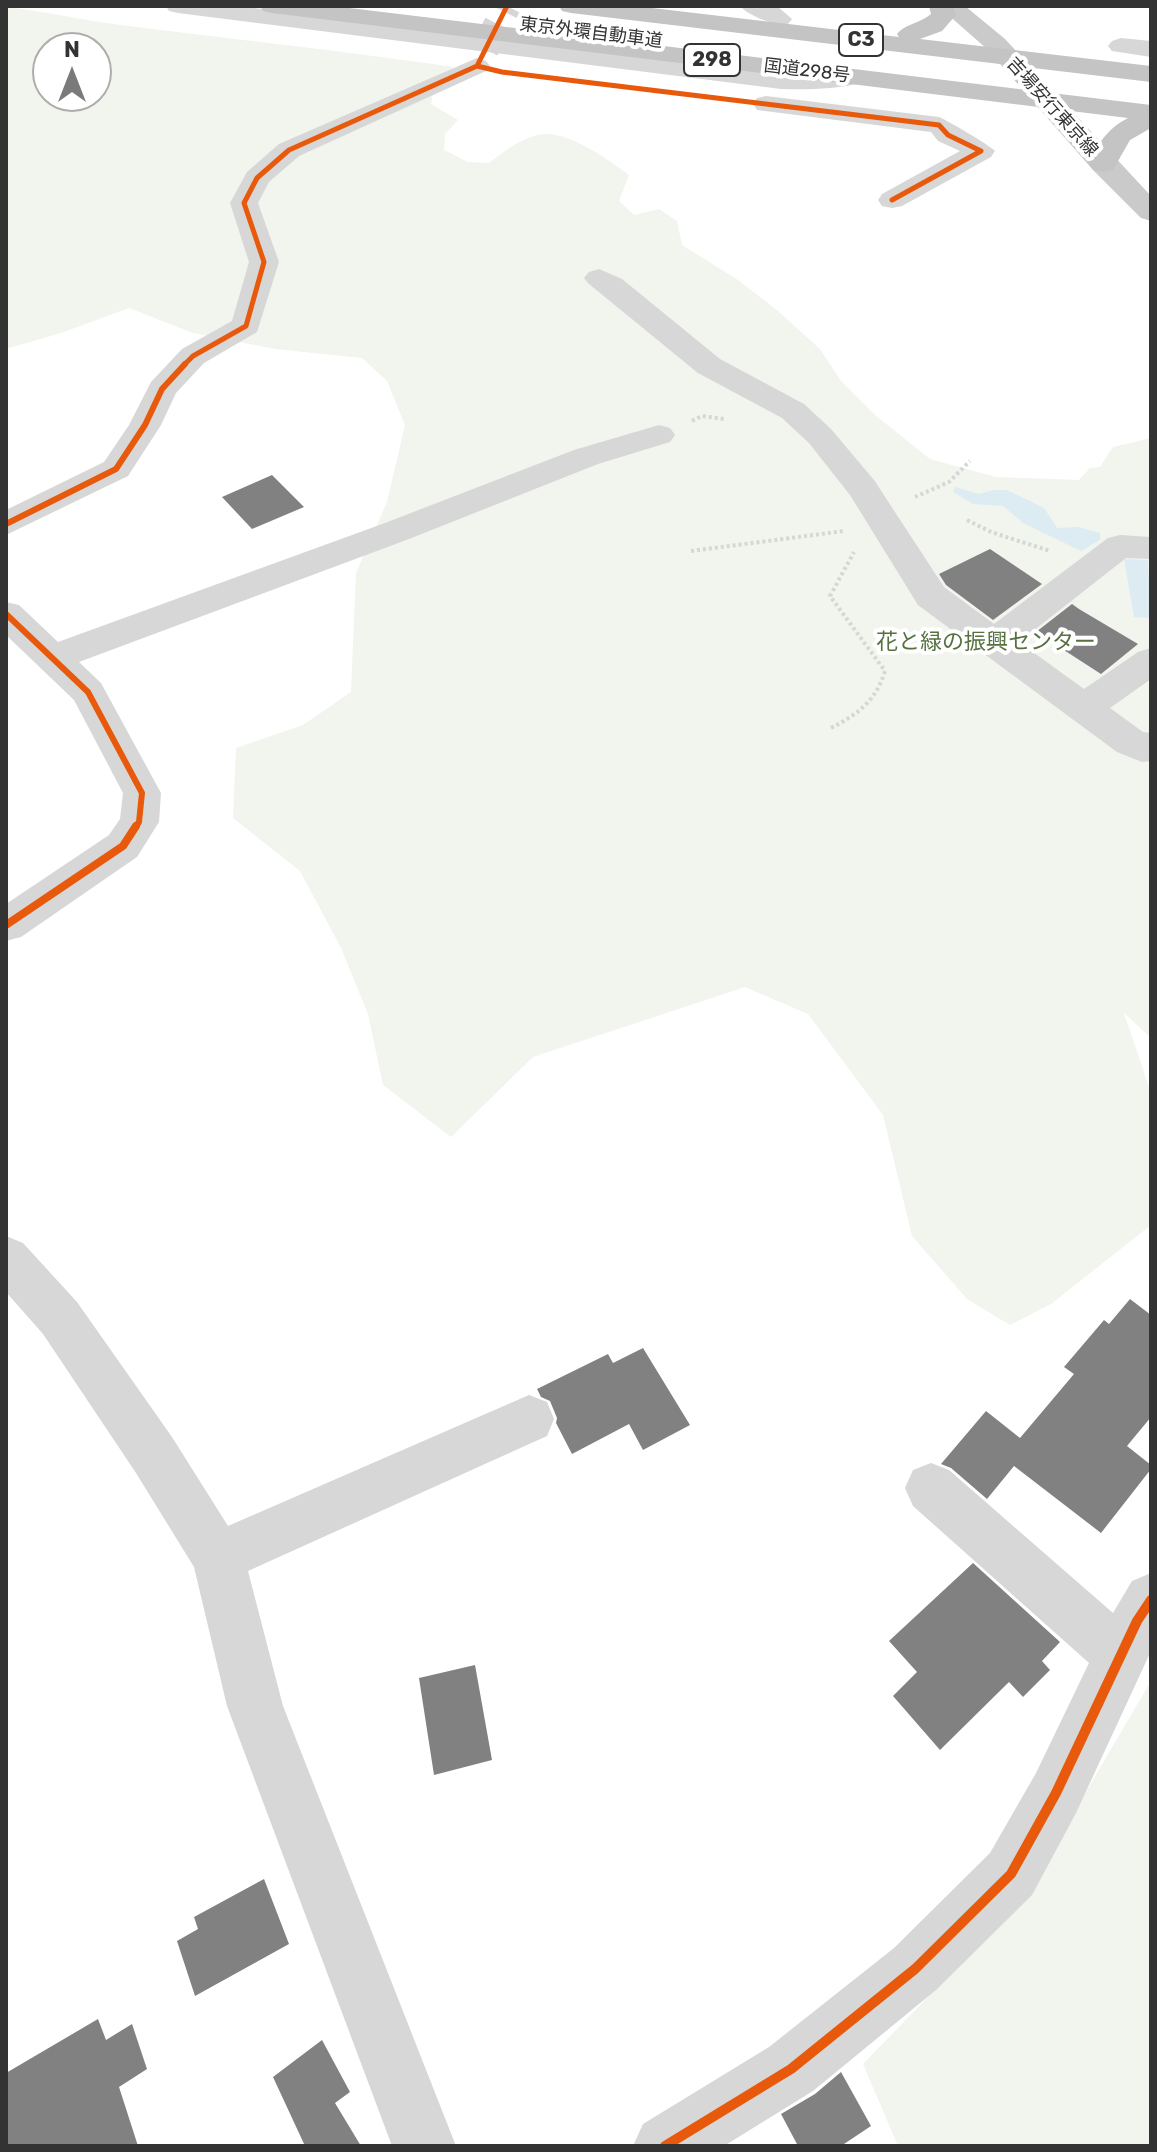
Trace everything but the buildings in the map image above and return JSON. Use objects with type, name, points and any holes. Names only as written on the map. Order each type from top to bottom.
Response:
[{"type":"highway","name":"国道298号","points":[[272,6],[1151,116]]},
{"type":"highway","name":"東京外環自動車道","points":[[364,6],[1151,101]]},
{"type":"highway","name":"東京外環自動車道","points":[[571,6],[1151,74]]},
{"type":"highway","name":"298","points":[[667,6],[1151,62]]},
{"type":"highway","points":[[910,34],[938,24],[944,15],[941,6]]},
{"type":"highway","points":[[1103,164],[1115,139],[1151,116]]},
{"type":"main road","name":"吉場安行東京線","points":[[950,6],[996,44],[1103,164],[1151,212]]},
{"type":"street","points":[[178,6],[781,81],[807,82],[853,77]]},
{"type":"street","points":[[752,6],[773,13],[779,19]]},
{"type":"street","points":[[1121,46],[1151,49]]},
{"type":"street","points":[[6,524],[116,469],[145,425],[162,389],[193,356],[246,326],[264,262],[244,203],[257,178],[289,150],[481,58],[518,74],[939,125],[948,135],[981,151],[892,200]]},
{"type":"street","points":[[599,278],[709,366],[793,411],[820,436],[862,488],[874,521],[931,596],[1130,742],[1142,748],[1151,747]]},
{"type":"street","points":[[51,658],[397,531],[586,457],[659,435]]},
{"type":"street","points":[[994,643],[1086,569],[1120,546],[1151,548]]},
{"type":"street","points":[[6,614],[88,692],[142,793],[139,822],[123,846],[6,925]]},
{"type":"street","points":[[1084,708],[1151,661]]},
{"type":"street","points":[[6,1258],[60,1318],[154,1455],[218,1557],[255,1706],[424,2146]]},
{"type":"street","points":[[218,1557],[529,1419]]},
{"type":"street","points":[[931,1488],[1121,1656]]},
{"type":"street","points":[[665,2146],[791,2069],[915,1969],[1011,1874],[1056,1793],[1137,1621],[1151,1600]]},
{"type":"path","points":[[659,435],[702,416],[719,417],[733,423]]},
{"type":"path","points":[[691,551],[874,521],[949,482],[970,461]]},
{"type":"path","points":[[967,520],[991,532],[1059,554],[1086,569]]},
{"type":"path","points":[[831,728],[855,715],[879,694],[885,671],[830,596],[874,521]]},
{"type":"green space","name":"花と緑の振興センター","points":[[6,7],[121,25],[454,67],[436,78],[431,104],[458,120],[445,134],[444,150],[468,162],[489,163],[522,141],[544,134],[565,137],[600,155],[629,175],[619,201],[634,215],[659,209],[677,221],[682,245],[738,280],[778,311],[820,349],[841,381],[875,415],[930,459],[996,477],[1079,480],[1090,468],[1100,467],[1113,447],[1151,438],[1151,1038],[1124,1013],[1151,1093],[1151,1225],[1051,1304],[1010,1325],[967,1299],[912,1236],[883,1115],[808,1014],[745,987],[533,1057],[451,1137],[383,1085],[368,1014],[341,948],[300,871],[233,818],[236,748],[303,725],[351,692],[356,573],[387,502],[405,425],[387,381],[362,358],[275,349],[193,333],[129,308],[6,349]]},
{"type":"green space","points":[[1151,1681],[1151,2146],[898,2146],[863,2064],[1023,1899]]},
{"type":"shaded area","points":[[955,487],[979,494],[1007,490],[1044,508],[1057,528],[1079,527],[1100,533],[1100,540],[1081,551],[1023,523],[1003,506],[973,504],[953,492]]},
{"type":"shaded area","points":[[1124,559],[1148,560],[1151,618],[1134,617]]},
{"type":"tunnel","points":[[485,49],[507,6]]},
{"type":"cycle path","points":[[507,6],[477,66],[502,72],[939,125],[948,135],[981,151],[892,200]]},
{"type":"cycle path","points":[[6,524],[116,469],[145,425],[162,389],[193,356],[246,326],[264,262],[244,203],[257,178],[289,150],[477,66]]},
{"type":"cycle path","points":[[6,614],[88,692],[142,793],[139,822],[123,846],[6,925]]},
{"type":"cycle path","points":[[665,2146],[791,2069],[915,1969],[1011,1874],[1056,1793],[1137,1621],[1151,1600]]}]
